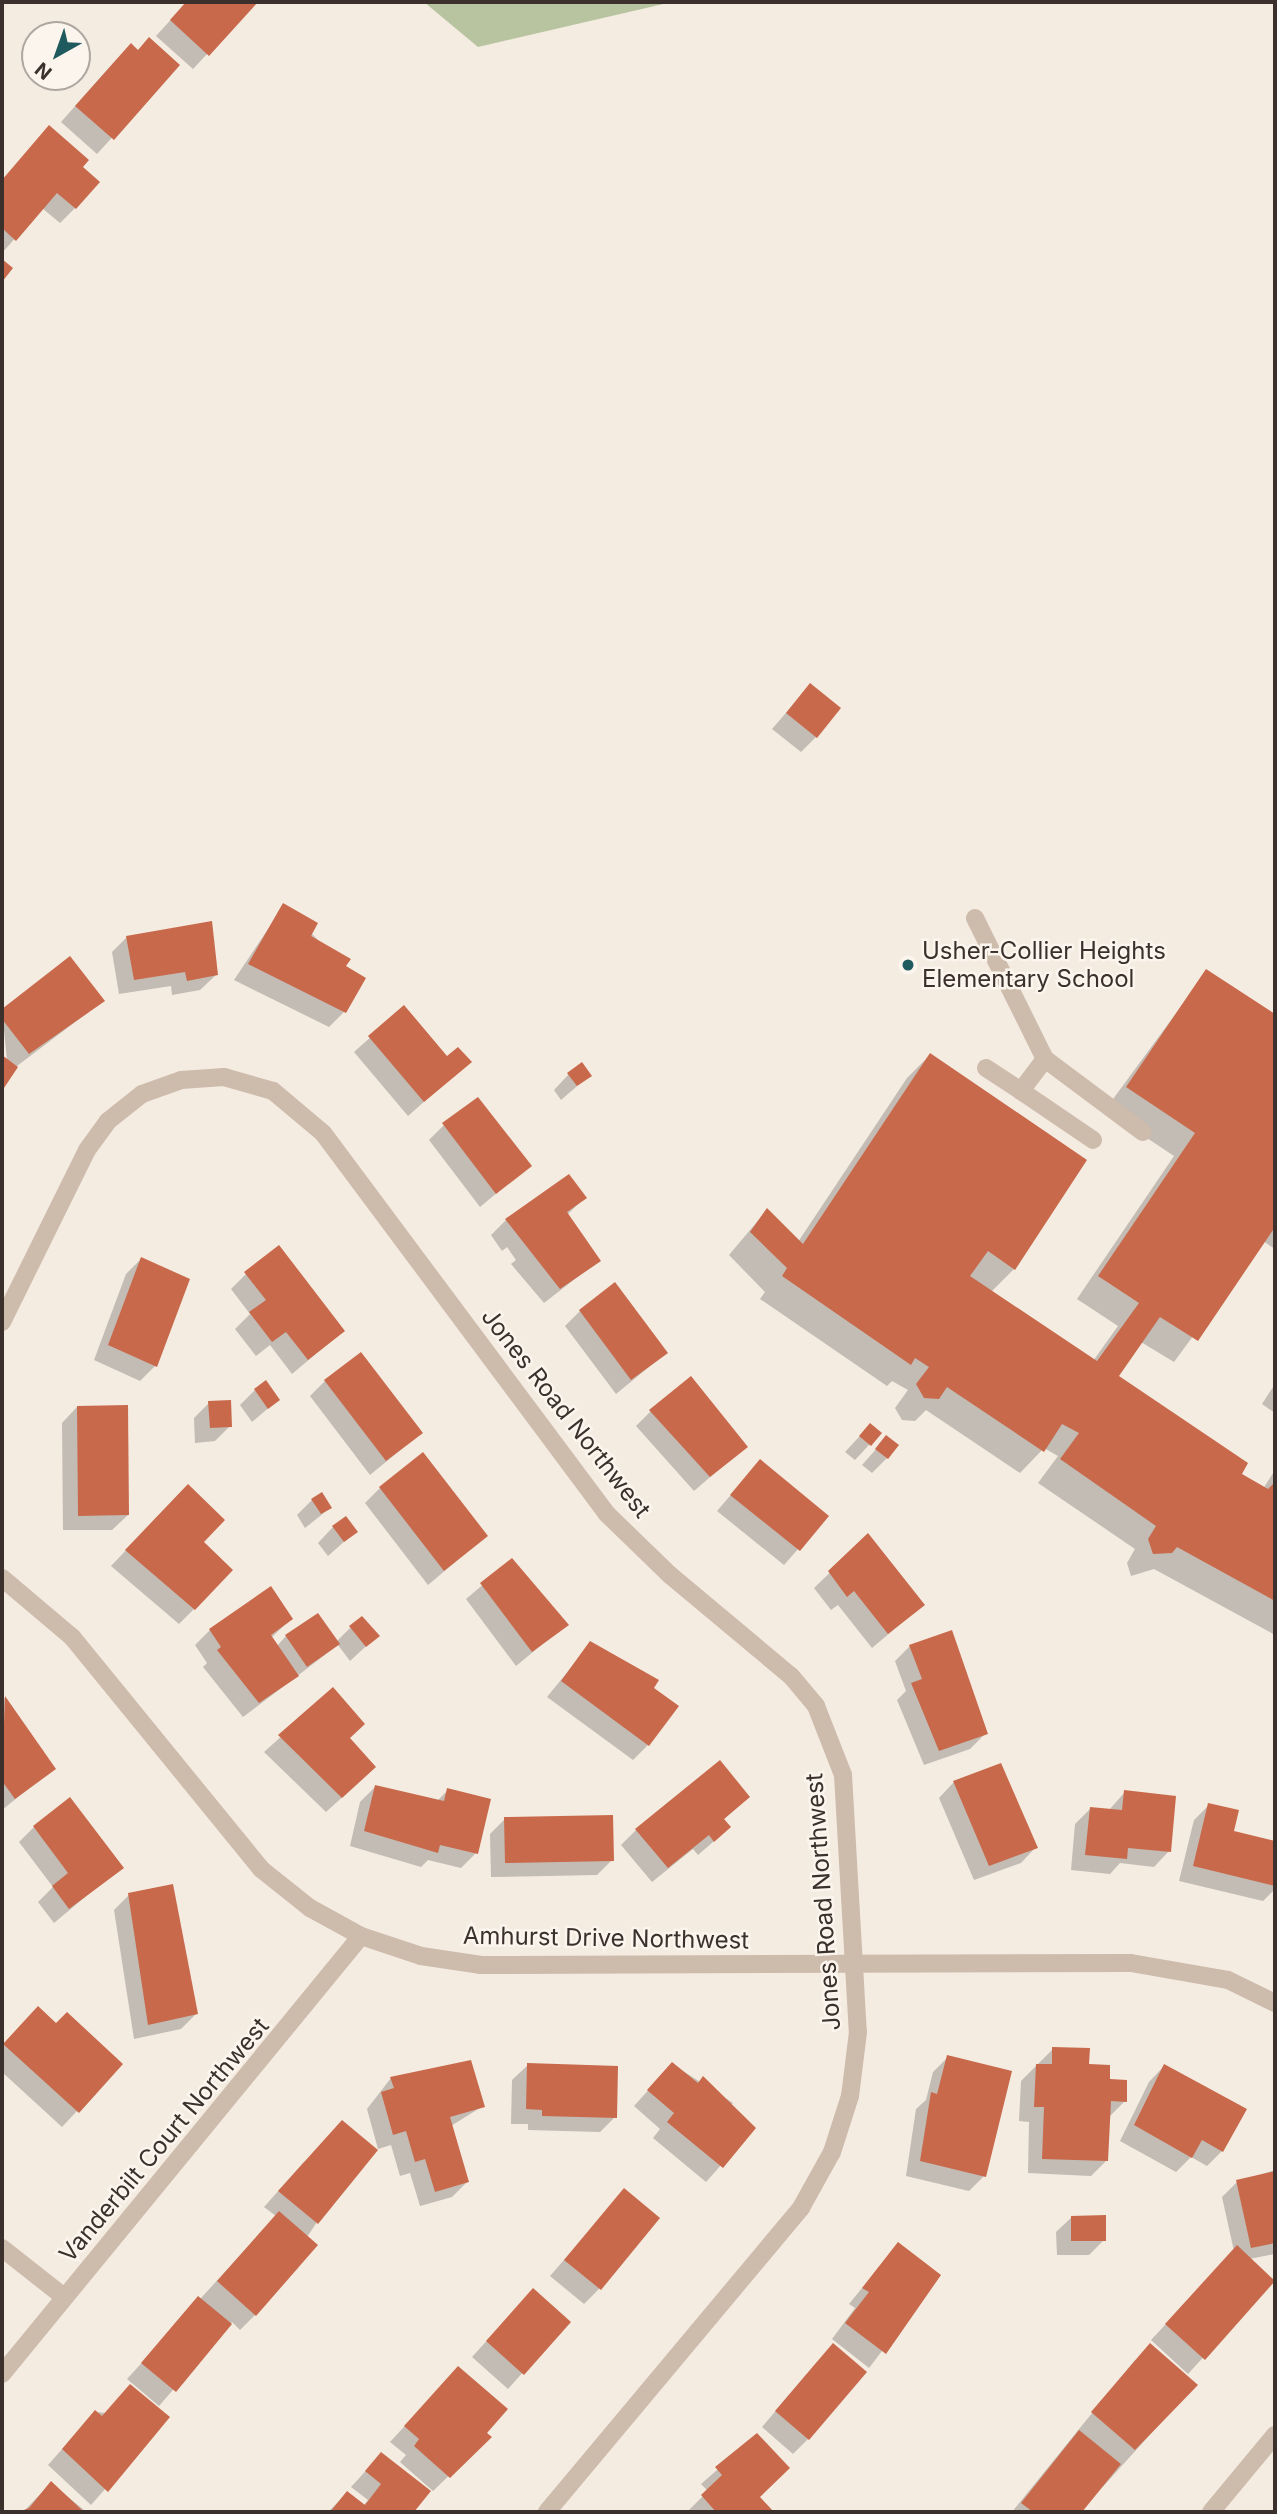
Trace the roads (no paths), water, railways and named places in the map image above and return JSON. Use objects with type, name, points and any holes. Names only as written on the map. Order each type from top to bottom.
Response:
[{"type":"street","points":[[975,918],[1045,1059],[1143,1132]]},
{"type":"street","points":[[1021,1091],[1045,1059]]},
{"type":"street","points":[[986,1068],[1093,1140]]},
{"type":"street","name":"Jones Road Northwest","points":[[2,1322],[87,1150],[108,1121],[142,1094],[181,1080],[224,1077],[273,1091],[323,1133],[607,1514],[670,1576],[791,1676],[816,1706],[843,1775],[856,1964],[858,2032],[850,2096],[832,2152],[801,2208],[547,2512]]},
{"type":"street","name":"Amhurst Drive Northwest","points":[[2,1578],[72,1637],[261,1870],[310,1908],[361,1936],[421,1956],[481,1965],[1131,1963],[1228,1980],[1275,2003]]},
{"type":"street","name":"Vanderbilt Court Northwest","points":[[2,2374],[361,1936]]},
{"type":"street","points":[[2,2248],[64,2297]]},
{"type":"street","points":[[1211,2512],[1275,2435]]},
{"type":"place","name":"Usher-Collier Heights Elementary School","points":[[908,965]]}]
